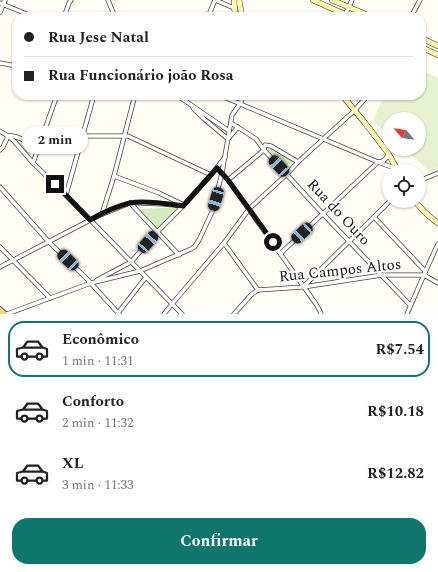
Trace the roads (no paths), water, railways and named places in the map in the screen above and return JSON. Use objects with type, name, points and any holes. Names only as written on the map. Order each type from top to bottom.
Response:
[{"type":"main road","points":[[234,0],[235,12]]},
{"type":"main road","points":[[239,0],[241,12]]},
{"type":"main road","points":[[313,0],[337,12]]},
{"type":"main road","points":[[332,0],[359,12]]},
{"type":"main road","points":[[426,40],[438,46]]},
{"type":"main road","points":[[426,49],[438,55]]},
{"type":"main road","points":[[346,100],[382,145]]},
{"type":"main road","points":[[420,208],[438,223]]},
{"type":"main road","points":[[0,310],[4,314]]},
{"type":"street","points":[[108,0],[113,12]]},
{"type":"street","points":[[210,12],[215,0],[234,8]]},
{"type":"street","points":[[346,12],[352,0]]},
{"type":"street","points":[[414,12],[420,0]]},
{"type":"street","points":[[66,12],[69,1]]},
{"type":"street","points":[[0,12],[3,2],[24,12]]},
{"type":"street","points":[[0,63],[12,65]]},
{"type":"street","points":[[33,163],[55,100]]},
{"type":"street","points":[[66,195],[93,100]]},
{"type":"street","points":[[102,214],[114,176],[134,100]]},
{"type":"street","points":[[184,100],[229,131]]},
{"type":"street","points":[[231,100],[383,164]]},
{"type":"street","points":[[7,314],[91,283],[140,271],[191,249],[199,240],[212,212],[222,173],[232,115],[242,100]]},
{"type":"street","points":[[164,314],[224,243],[249,209],[355,110],[364,100]]},
{"type":"street","points":[[191,105],[203,118],[228,139]]},
{"type":"street","name":"Rua do Ouro","points":[[230,123],[256,139],[264,150],[323,214],[410,305]]},
{"type":"street","points":[[228,139],[238,127]]},
{"type":"street","points":[[0,131],[8,136],[182,314]]},
{"type":"street","points":[[8,136],[16,136],[38,149]]},
{"type":"street","points":[[0,150],[8,136]]},
{"type":"street","points":[[83,136],[128,136],[211,175]]},
{"type":"street","points":[[228,180],[264,150],[265,145],[271,146],[298,162]]},
{"type":"street","points":[[91,283],[131,262],[157,232],[184,206],[217,168],[225,156]]},
{"type":"street","points":[[281,253],[378,162],[382,162],[387,156]]},
{"type":"street","points":[[217,168],[228,180],[281,253],[316,304],[320,314]]},
{"type":"street","points":[[426,178],[438,172]]},
{"type":"street","points":[[114,176],[159,193],[184,206]]},
{"type":"street","points":[[0,187],[48,241],[91,283],[118,314],[146,277]]},
{"type":"street","points":[[159,193],[163,199],[163,204]]},
{"type":"street","points":[[0,267],[102,214],[130,203],[184,206]]},
{"type":"street","points":[[130,203],[179,255]]},
{"type":"street","points":[[303,287],[383,208]]},
{"type":"street","points":[[374,217],[424,273],[438,283]]},
{"type":"street","points":[[224,243],[258,290],[252,294],[234,314]]},
{"type":"street","points":[[407,314],[438,244]]},
{"type":"street","points":[[0,247],[50,298]]},
{"type":"street","name":"Rua Campos Altos","points":[[258,290],[303,287],[382,275],[424,273]]}]
